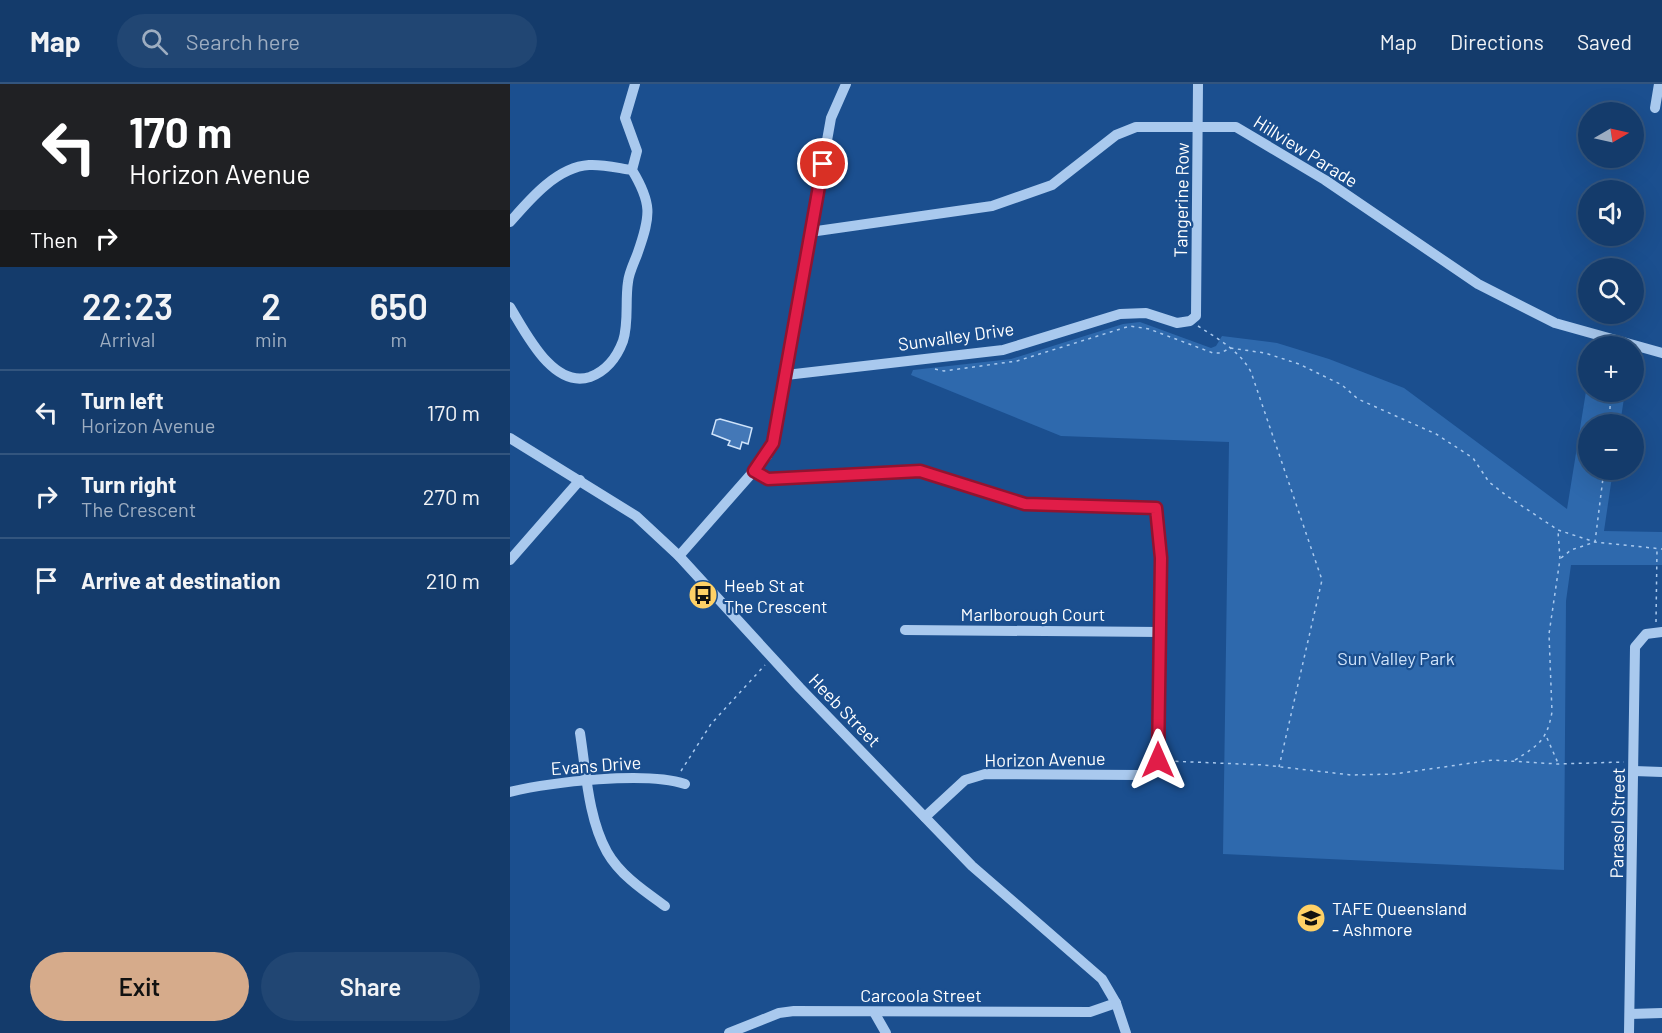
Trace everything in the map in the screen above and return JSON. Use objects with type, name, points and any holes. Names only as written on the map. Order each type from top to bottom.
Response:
[{"type":"street","points":[[510,307],[545,358],[561,375],[583,379],[602,373],[612,361],[623,340],[628,280],[639,249],[649,204],[632,170],[637,151],[625,118],[635,84]]},
{"type":"street","points":[[679,556],[754,471],[773,443],[831,118],[846,84]]},
{"type":"street","name":"Tangerine Row","points":[[1193,318],[1198,84]]},
{"type":"street","points":[[1655,108],[1659,84]]},
{"type":"street","name":"Hillview Parade","points":[[810,232],[992,206],[1052,185],[1096,150],[1127,130],[1146,125],[1236,127],[1324,180],[1478,284],[1555,323],[1662,354]]},
{"type":"street","points":[[510,222],[557,177],[573,168],[591,164],[632,170]]},
{"type":"street","name":"Sunvalley Drive","points":[[786,375],[1003,350],[1120,314],[1146,313],[1177,323],[1193,318]]},
{"type":"street","name":"Heeb Street","points":[[510,438],[636,516],[679,556],[972,866],[1102,979],[1116,1003],[1126,1033]]},
{"type":"street","points":[[754,471],[768,479],[920,471],[1025,504],[1156,508],[1161,558],[1158,760]]},
{"type":"street","points":[[510,560],[580,480]]},
{"type":"street","name":"Marlborough Court","points":[[905,630],[1160,632]]},
{"type":"street","name":"Parasol Street","points":[[1629,1033],[1635,647],[1646,634],[1659,632]]},
{"type":"street","points":[[580,733],[600,838],[607,853],[628,878],[665,906]]},
{"type":"street","name":"Horizon Avenue","points":[[925,817],[965,780],[986,774],[1139,775],[1152,771],[1158,760]]},
{"type":"street","points":[[1634,766],[1662,772]]},
{"type":"street","name":"Evans Drive","points":[[510,792],[543,785],[666,777],[685,784]]},
{"type":"street","name":"Carcoola Street","points":[[729,1033],[779,1013],[1090,1012],[1116,1003]]},
{"type":"street","points":[[874,1012],[886,1033]]},
{"type":"street","points":[[1630,1014],[1662,1013]]},
{"type":"path","points":[[1193,318],[1230,348],[1245,362],[1251,372],[1322,580],[1279,767]]},
{"type":"path","points":[[916,359],[917,365],[928,365],[944,371],[1007,363],[1130,326],[1149,329],[1213,353],[1221,353],[1230,348],[1265,353],[1299,364],[1342,385],[1358,399],[1436,434],[1473,458],[1489,482],[1558,530],[1595,542],[1662,549]]},
{"type":"path","points":[[1595,542],[1603,480]]},
{"type":"path","points":[[1514,761],[1546,737],[1552,712],[1549,634],[1560,559],[1558,530]]},
{"type":"path","points":[[1560,559],[1571,550],[1595,542]]},
{"type":"path","points":[[1657,549],[1659,632]]},
{"type":"path","points":[[685,784],[681,770],[711,724],[772,657]]},
{"type":"path","points":[[1546,737],[1552,743],[1558,764]]},
{"type":"path","points":[[1158,760],[1279,767],[1351,775],[1394,774],[1482,762],[1514,761],[1634,766]]},
{"type":"green space","name":"Sun Valley Park","points":[[1140,322],[1211,348],[1216,346],[1222,336],[1277,343],[1329,359],[1404,388],[1567,509],[1578,441],[1578,480],[1612,480],[1604,531],[1662,532],[1662,565],[1571,565],[1566,601],[1564,870],[1223,854],[1229,442],[1061,436],[911,375],[913,370],[1011,359],[1123,324]]},
{"type":"green space","name":"Sun Valley Park","points":[[1584,402],[1623,402],[1622,414],[1582,414]]},
{"type":"building","points":[[720,419],[752,428],[748,444],[742,442],[740,449],[728,445],[730,441],[712,434],[716,420]]},
{"type":"place","name":"Heeb St at The Crescent","points":[[703,595]]},
{"type":"place","name":"TAFE Queensland - Ashmore","points":[[1311,918]]},
{"type":"route","points":[[823,164],[773,443],[767,456],[754,471],[768,479],[779,479],[920,471],[971,485],[1025,504],[1134,505],[1156,508],[1161,558],[1158,760]]}]
